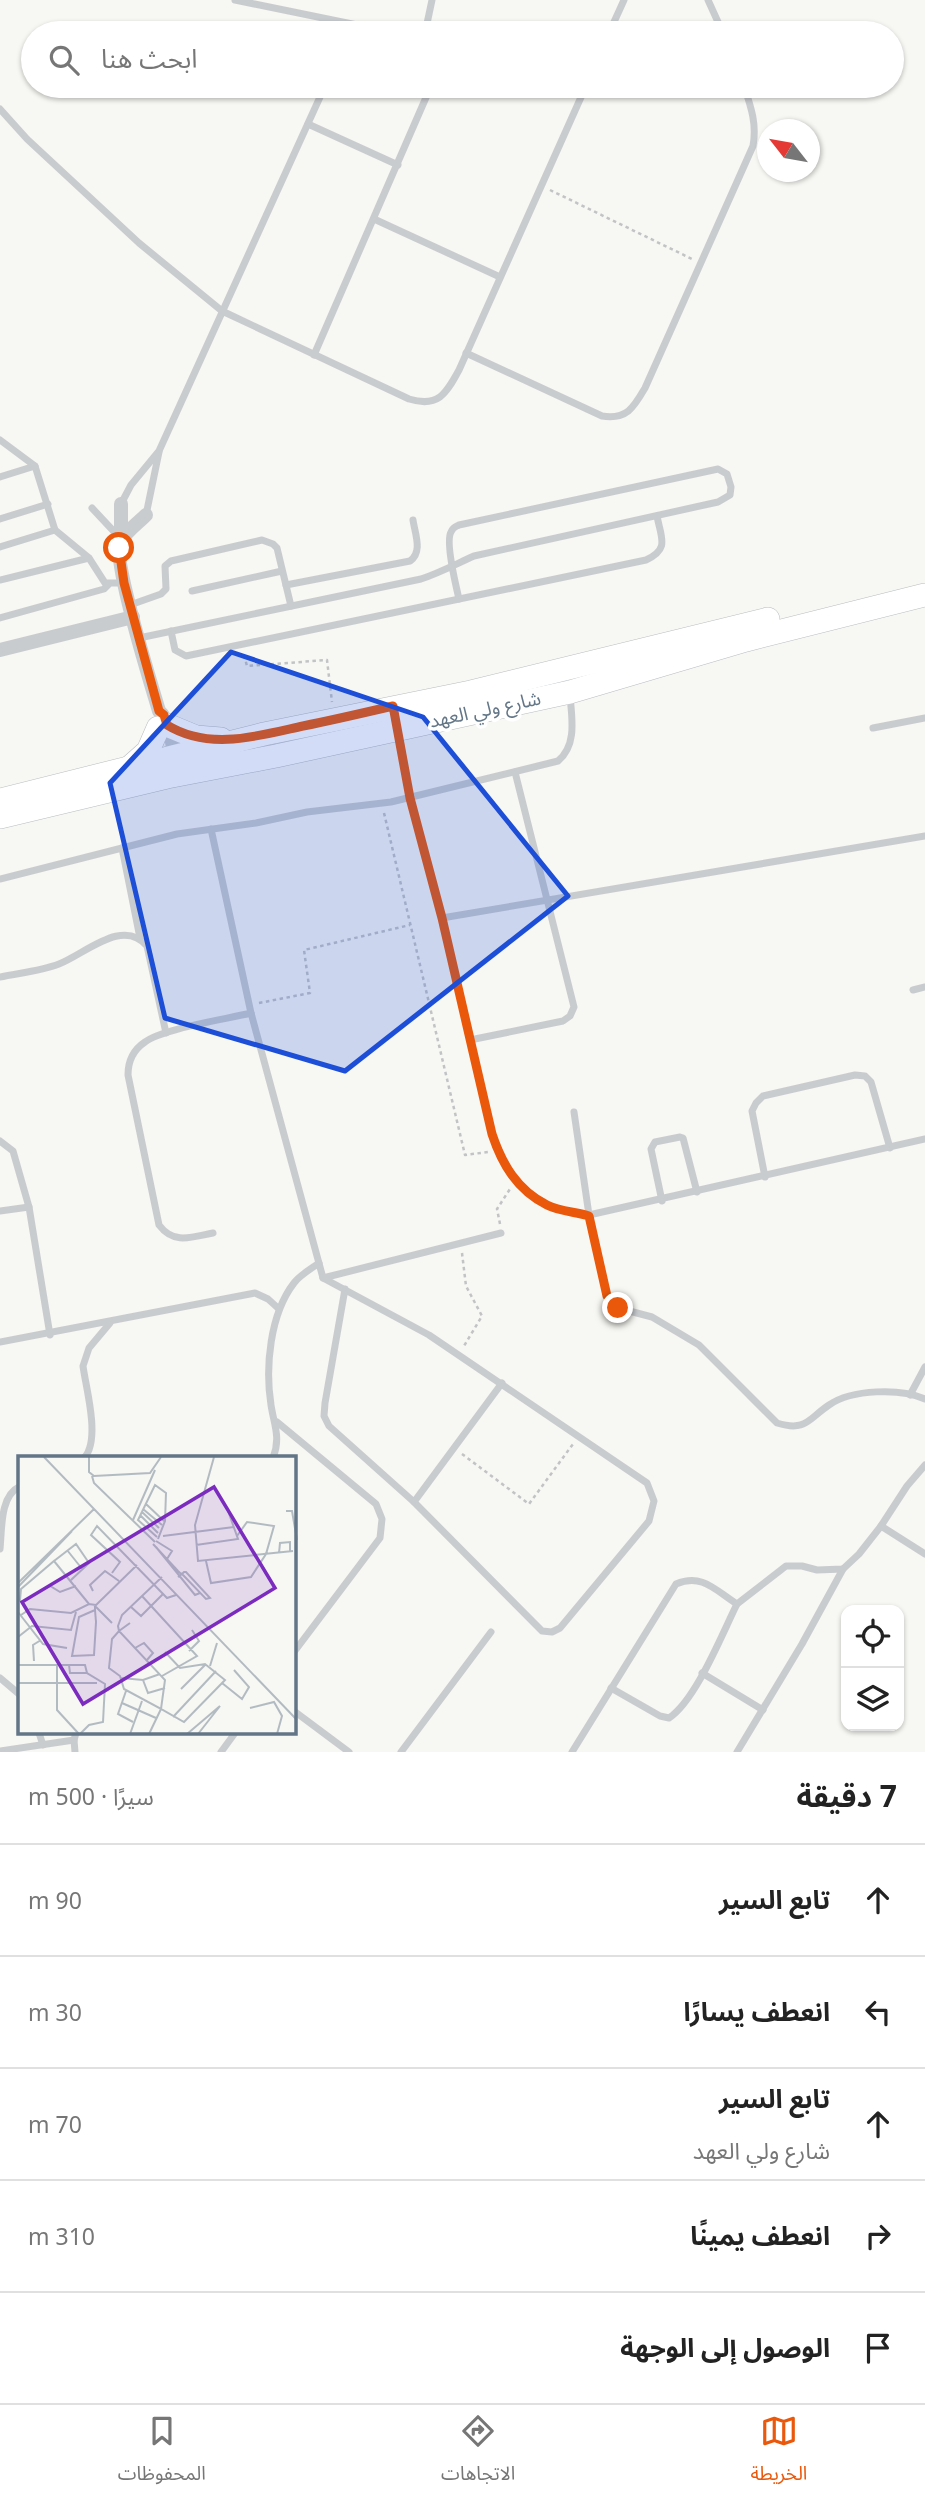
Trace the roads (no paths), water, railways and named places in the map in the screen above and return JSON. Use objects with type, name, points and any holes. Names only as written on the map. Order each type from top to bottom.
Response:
[{"type":"main road","name":"شارع ولي العهد","points":[[0,800],[128,768],[170,768],[276,756],[471,692],[737,626],[925,584]]},
{"type":"main road","name":"شارع ولي العهد","points":[[0,817],[170,768],[242,740],[335,719],[396,717],[570,692],[746,640],[925,595]]},
{"type":"main road","points":[[128,768],[148,751],[161,721],[196,737],[242,740]]},
{"type":"street","points":[[121,504],[119,548],[124,583],[161,721],[170,768]]},
{"type":"street","points":[[121,540],[146,515]]},
{"type":"street","points":[[0,650],[131,611]]},
{"type":"lane","points":[[235,0],[338,21]]},
{"type":"lane","points":[[428,21],[432,0]]},
{"type":"lane","points":[[614,21],[624,0]]},
{"type":"lane","points":[[708,0],[718,21]]},
{"type":"lane","points":[[146,515],[159,452],[320,98]]},
{"type":"lane","points":[[314,355],[426,98]]},
{"type":"lane","points":[[0,109],[27,139],[139,243],[222,312],[409,399],[429,403],[439,398],[451,386],[581,98]]},
{"type":"lane","points":[[466,353],[603,416],[626,414],[633,409],[645,388],[753,146],[754,116],[748,98]]},
{"type":"lane","points":[[308,124],[398,164]]},
{"type":"lane","points":[[374,219],[500,276]]},
{"type":"lane","points":[[0,440],[35,466],[55,530],[89,558],[108,585]]},
{"type":"lane","points":[[121,504],[131,485],[159,452]]},
{"type":"lane","points":[[0,477],[35,466]]},
{"type":"lane","points":[[139,638],[421,579],[453,565],[474,556],[725,500],[731,487],[727,474],[718,470],[459,525],[449,536],[453,565],[459,599]]},
{"type":"lane","points":[[0,519],[48,504]]},
{"type":"lane","points":[[92,508],[121,540]]},
{"type":"lane","points":[[171,631],[175,650],[186,656],[655,556],[663,546],[657,516]]},
{"type":"lane","points":[[286,584],[410,561],[418,550],[413,520]]},
{"type":"lane","points":[[0,547],[55,530]]},
{"type":"lane","points":[[131,611],[166,589],[165,566],[171,561],[262,540],[277,548],[291,606]]},
{"type":"lane","points":[[0,580],[89,558]]},
{"type":"lane","points":[[192,591],[282,571]]},
{"type":"lane","points":[[0,618],[104,589],[108,585],[124,583]]},
{"type":"lane","points":[[0,879],[177,834],[307,812],[382,804],[558,761],[566,753],[572,725],[570,692]]},
{"type":"lane","points":[[396,717],[410,798],[498,1151],[501,1161],[516,1181],[548,1206],[589,1216],[925,1139]]},
{"type":"lane","points":[[873,728],[925,718]]},
{"type":"lane","points":[[470,1040],[563,1021],[570,1016],[574,1007],[515,772]]},
{"type":"lane","points":[[211,829],[250,1009],[323,1278],[345,1289],[429,1335],[502,1382],[647,1483],[654,1501],[649,1521],[561,1628],[552,1632],[542,1631],[414,1502],[330,1426],[324,1416],[345,1289]]},
{"type":"lane","points":[[442,918],[925,836]]},
{"type":"lane","points":[[122,848],[140,937],[147,946],[166,1033]]},
{"type":"lane","points":[[0,977],[58,964],[110,937],[128,933],[140,937]]},
{"type":"lane","points":[[913,990],[925,987]]},
{"type":"lane","points":[[213,1233],[182,1239],[172,1237],[159,1225],[128,1066],[136,1050],[146,1040],[250,1009]]},
{"type":"lane","points":[[765,1177],[752,1111],[763,1096],[855,1075],[865,1076],[872,1082],[890,1148]]},
{"type":"lane","points":[[574,1112],[589,1216],[607,1296],[618,1308],[652,1317],[699,1345],[777,1423],[792,1427],[806,1424],[831,1403],[856,1395],[888,1391],[925,1399]]},
{"type":"lane","points":[[662,1201],[651,1149],[654,1142],[680,1136],[683,1138],[697,1192]]},
{"type":"lane","points":[[0,1141],[13,1151],[29,1207],[50,1335]]},
{"type":"lane","points":[[0,1211],[29,1207]]},
{"type":"lane","points":[[323,1278],[501,1233]]},
{"type":"lane","points":[[273,1456],[277,1422],[271,1406],[269,1370],[279,1309],[294,1282],[319,1262]]},
{"type":"lane","points":[[0,1342],[50,1335],[255,1293],[268,1299],[279,1309]]},
{"type":"lane","points":[[85,1456],[91,1445],[92,1431],[84,1357],[110,1323]]},
{"type":"lane","points":[[910,1395],[925,1367]]},
{"type":"lane","points":[[414,1502],[502,1382]]},
{"type":"lane","points":[[277,1422],[376,1504],[383,1519],[380,1538],[296,1649]]},
{"type":"lane","points":[[737,1752],[764,1710],[843,1569],[881,1527],[907,1486],[925,1465]]},
{"type":"lane","points":[[0,1549],[6,1498],[12,1490],[18,1488]]},
{"type":"lane","points":[[881,1527],[925,1554]]},
{"type":"lane","points":[[611,1688],[660,1716],[669,1718],[679,1711],[702,1673],[737,1604],[786,1566],[817,1570],[843,1569]]},
{"type":"lane","points":[[572,1752],[676,1584],[689,1578],[699,1580],[737,1604]]},
{"type":"lane","points":[[401,1752],[491,1632]]},
{"type":"lane","points":[[702,1673],[764,1710]]},
{"type":"lane","points":[[0,1678],[18,1693]]},
{"type":"lane","points":[[296,1712],[349,1752]]},
{"type":"lane","points":[[39,1734],[43,1745]]},
{"type":"lane","points":[[221,1752],[233,1734]]},
{"type":"lane","points":[[0,1751],[75,1737],[75,1752]]}]
